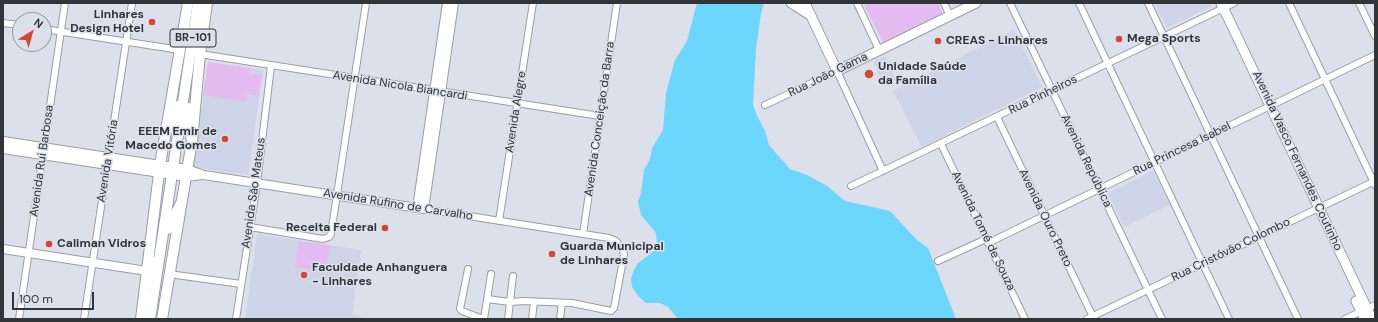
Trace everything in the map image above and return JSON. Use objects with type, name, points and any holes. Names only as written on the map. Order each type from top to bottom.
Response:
[{"type":"main road","points":[[141,319],[159,169],[188,3]]},
{"type":"main road","name":"BR-101","points":[[150,319],[163,227],[174,171],[198,3]]},
{"type":"main road","points":[[162,319],[192,141],[200,54],[207,3]]},
{"type":"main road","points":[[791,3],[811,15]]},
{"type":"main road","points":[[805,3],[837,71]]},
{"type":"main road","name":"Rua João Gama","points":[[837,71],[976,3]]},
{"type":"main road","name":"Avenida Vasco Fernandes Coutinho","points":[[1220,6],[1316,209],[1372,319]]},
{"type":"main road","points":[[165,135],[175,116],[188,73]]},
{"type":"main road","points":[[188,73],[188,121],[192,141]]},
{"type":"main road","points":[[161,246],[172,218],[181,203]]},
{"type":"main road","points":[[146,283],[163,227]]},
{"type":"street","name":"Avenida Rui Barbosa","points":[[19,319],[65,3]]},
{"type":"street","name":"Avenida Vitória","points":[[84,319],[132,3]]},
{"type":"street","points":[[250,227],[323,239],[326,239],[331,234],[366,3]]},
{"type":"street","points":[[438,91],[447,3]]},
{"type":"street","points":[[420,209],[438,91],[454,3]]},
{"type":"street","name":"Avenida Alegre","points":[[499,221],[533,3]]},
{"type":"street","name":"Avenida Conceição da Barra","points":[[583,234],[617,3]]},
{"type":"street","points":[[857,3],[879,50]]},
{"type":"street","points":[[944,3],[950,16]]},
{"type":"street","name":"Avenida República","points":[[1010,3],[1162,319]]},
{"type":"street","points":[[1079,3],[1229,319]]},
{"type":"street","points":[[1148,3],[1298,319]]},
{"type":"street","name":"Rua Pinheiros","points":[[851,186],[1164,37],[1220,6],[1234,3]]},
{"type":"street","points":[[1289,3],[1375,183]]},
{"type":"street","points":[[1359,3],[1375,36]]},
{"type":"street","points":[[52,30],[180,50]]},
{"type":"street","name":"Avenida Nicola Biancardi","points":[[200,54],[600,116]]},
{"type":"street","name":"Rua Princesa Isabel","points":[[938,261],[987,241],[1099,189],[1375,54]]},
{"type":"street","name":"Avenida São Mateus","points":[[236,319],[257,183],[271,66]]},
{"type":"street","points":[[837,71],[883,171]]},
{"type":"street","name":"Rua João Gama","points":[[765,105],[837,71]]},
{"type":"street","name":"Avenida Ouro Preto","points":[[997,117],[1091,318]]},
{"type":"street","points":[[3,141],[43,151],[159,169]]},
{"type":"street","name":"Avenida Tomé de Souza","points":[[941,144],[1025,319]]},
{"type":"street","points":[[3,149],[43,151]]},
{"type":"street","name":"Avenida Rufino de Carvalho","points":[[159,169],[609,238],[620,245],[624,255],[612,310],[609,312],[577,304],[562,303]]},
{"type":"street","name":"Rua Cristóvão Colombo","points":[[1091,318],[1316,209],[1375,183]]},
{"type":"street","points":[[3,249],[147,272]]},
{"type":"street","points":[[468,269],[461,311],[484,319],[490,274]]},
{"type":"street","points":[[169,274],[241,284]]},
{"type":"street","points":[[508,319],[513,276]]},
{"type":"street","points":[[487,299],[510,302],[562,303],[560,319]]},
{"type":"street","points":[[532,319],[534,302]]},
{"type":"street","points":[[1345,319],[1367,311]]},
{"type":"shaded area","points":[[863,3],[938,3],[943,14],[883,43]]},
{"type":"shaded area","points":[[1154,3],[1210,3],[1212,6],[1167,28]]},
{"type":"shaded area","points":[[1014,30],[1042,87],[922,147],[893,91]]},
{"type":"shaded area","points":[[885,57],[896,80],[884,85],[873,62]]},
{"type":"shaded area","name":"EEEM Emir de Macedo Gomes","points":[[208,62],[263,70],[248,175],[193,167]]},
{"type":"shaded area","points":[[208,62],[250,68],[250,74],[262,75],[259,96],[247,94],[246,101],[203,95]]},
{"type":"shaded area","points":[[1153,171],[1170,205],[1124,227],[1108,193]]},
{"type":"shaded area","name":"Faculdade Anhanguera - Linhares","points":[[257,234],[361,250],[352,315],[375,319],[245,319]]},
{"type":"shaded area","points":[[299,241],[330,245],[326,271],[295,267]]},
{"type":"water","points":[[697,3],[764,3],[761,13],[756,49],[753,104],[757,116],[765,131],[769,145],[790,169],[807,175],[827,186],[845,201],[890,211],[916,239],[928,248],[956,319],[678,319],[668,307],[660,303],[646,303],[639,297],[632,287],[631,278],[638,263],[653,252],[657,244],[656,233],[641,215],[638,202],[641,193],[644,170],[650,159],[652,148],[663,130],[666,93],[675,60],[687,41]]},
{"type":"place","name":"Linhares Design Hotel","points":[[152,22]]},
{"type":"place","name":"Mega Sports","points":[[1119,39]]},
{"type":"place","name":"CREAS - Linhares","points":[[938,41]]},
{"type":"place","name":"Unidade Saúde da Família","points":[[869,74]]},
{"type":"place","name":"EEEM Emir de Macedo Gomes","points":[[225,139]]},
{"type":"place","name":"Receita Federal","points":[[385,228]]},
{"type":"place","name":"Caliman Vidros","points":[[49,244]]},
{"type":"place","name":"Guarda Municipal de Linhares","points":[[552,254]]},
{"type":"place","name":"Faculdade Anhanguera - Linhares","points":[[304,275]]}]
